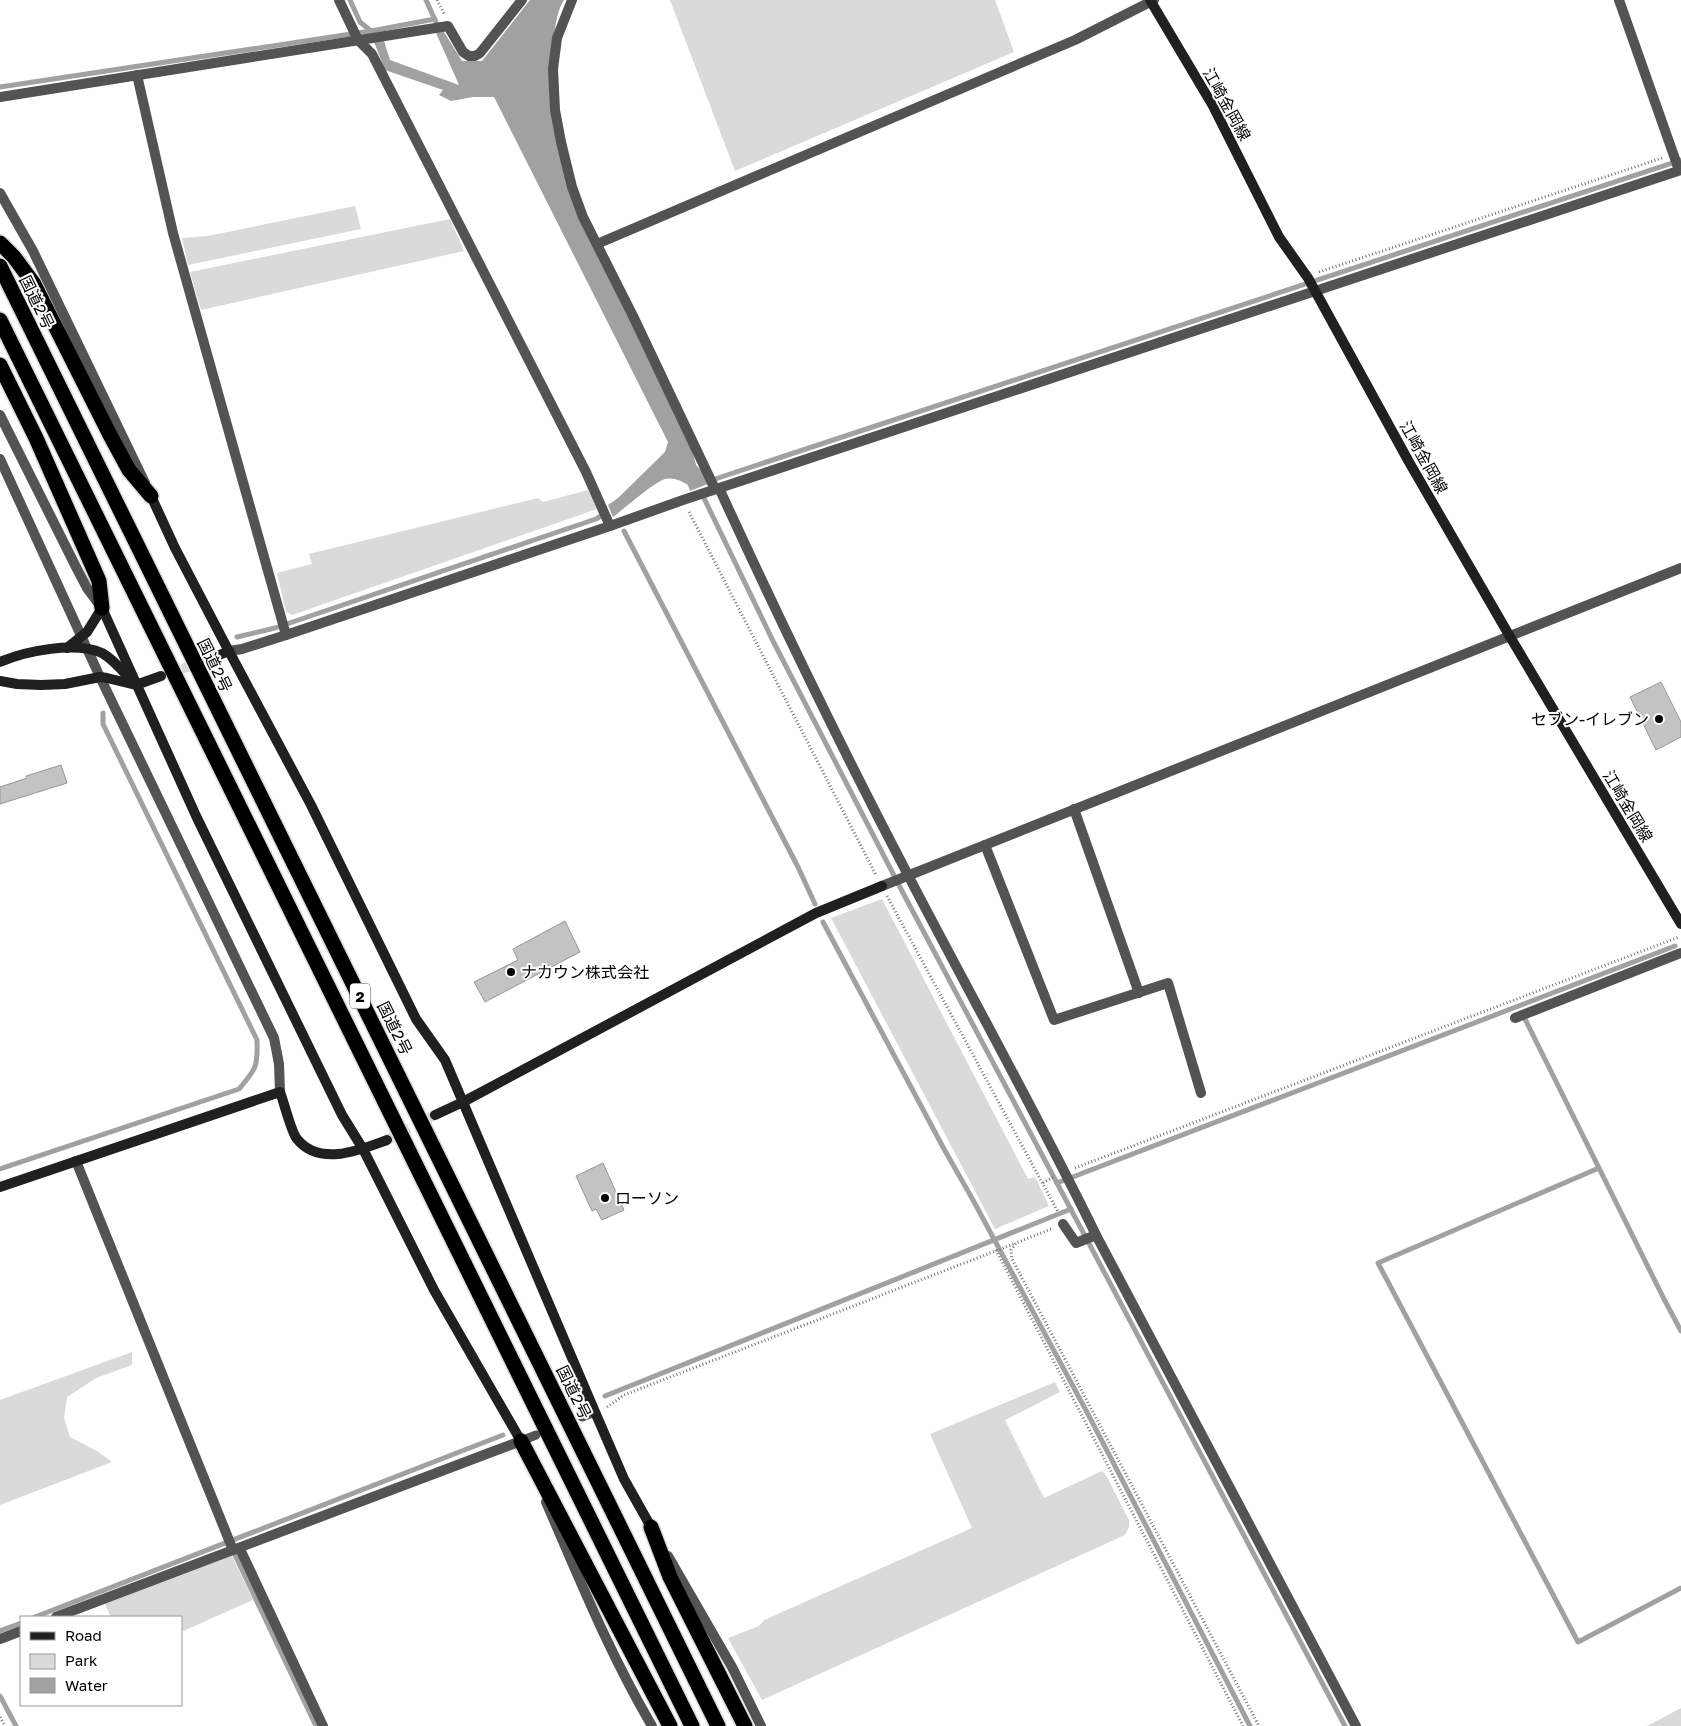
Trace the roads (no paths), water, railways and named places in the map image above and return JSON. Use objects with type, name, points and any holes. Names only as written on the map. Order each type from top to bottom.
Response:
[{"type":"highway","points":[[0,242],[34,284],[129,470],[151,496]]},
{"type":"highway","name":"国道2号","points":[[0,266],[718,1726]]},
{"type":"highway","name":"2","points":[[0,320],[692,1726]]},
{"type":"highway","points":[[0,365],[36,438],[99,581],[102,608]]},
{"type":"highway","points":[[529,1438],[670,1726]]},
{"type":"highway","points":[[651,1527],[670,1577],[744,1726]]},
{"type":"street","points":[[339,0],[358,38],[372,54],[586,472],[608,523]]},
{"type":"street","points":[[0,97],[358,38],[448,26],[463,52],[469,56],[476,56],[522,0]]},
{"type":"street","points":[[572,0],[557,38],[553,69],[555,110],[572,187],[583,217],[713,486],[907,876],[1068,1176],[1094,1235],[1356,1726]]},
{"type":"street","points":[[597,244],[1075,40],[1152,0]]},
{"type":"street","name":"江崎金岡線","points":[[1152,0],[1213,106],[1278,237],[1311,283],[1409,462],[1509,635],[1681,924]]},
{"type":"street","points":[[212,658],[242,649],[284,628],[695,496],[713,486],[1311,283],[1677,163],[1619,0]]},
{"type":"street","points":[[137,75],[173,233],[284,628]]},
{"type":"street","points":[[0,193],[33,252],[175,548],[311,805],[416,1019],[445,1060],[624,1479],[732,1667],[761,1726]]},
{"type":"street","points":[[0,415],[87,588],[102,608],[205,836],[342,1115],[363,1149],[434,1290],[529,1438],[543,1496],[632,1692],[652,1726]]},
{"type":"street","points":[[0,459],[100,678],[274,1038],[280,1064],[280,1092],[296,1138],[311,1150],[326,1154],[346,1154],[387,1140]]},
{"type":"street","points":[[435,1115],[463,1102],[816,913],[1681,568]]},
{"type":"street","points":[[67,648],[82,637],[102,608]]},
{"type":"street","points":[[0,662],[16,655],[67,648],[87,649],[107,656],[136,685]]},
{"type":"street","points":[[0,681],[17,684],[57,684],[100,678],[115,679],[136,685],[161,676]]},
{"type":"street","points":[[1074,809],[1138,993]]},
{"type":"street","points":[[985,845],[1054,1020],[1168,983],[1201,1093]]},
{"type":"street","points":[[1515,1018],[1681,953]]},
{"type":"street","points":[[0,1188],[280,1092]]},
{"type":"street","points":[[76,1161],[232,1546],[323,1726]]},
{"type":"street","points":[[1063,1224],[1076,1243],[1094,1235]]},
{"type":"street","points":[[58,1616],[232,1546],[529,1438]]},
{"type":"street","points":[[0,1639],[20,1631]]},
{"type":"lane","points":[[582,1417],[595,1412]]},
{"type":"water","points":[[530,0],[564,0],[556,21],[550,78],[551,111],[565,174],[590,235],[689,438],[696,465],[706,476],[708,484],[690,491],[688,485],[683,482],[665,479],[646,490],[613,517],[608,505],[618,498],[665,452],[668,442],[494,97],[473,97],[451,101],[439,95],[443,90],[385,70],[374,42],[384,41],[390,60],[459,85],[436,33],[437,30],[441,29],[444,32],[462,61],[482,61]]},
{"type":"waterway","points":[[350,0],[360,22],[371,31],[435,19]]},
{"type":"waterway","points":[[426,0],[439,29]]},
{"type":"waterway","points":[[0,87],[371,31]]},
{"type":"waterway","points":[[709,481],[1681,160]]},
{"type":"waterway","points":[[702,494],[773,641],[902,891],[1345,1726]]},
{"type":"waterway","points":[[237,637],[275,628],[596,519],[606,513]]},
{"type":"waterway","points":[[624,531],[798,867],[815,904]]},
{"type":"waterway","points":[[0,1169],[239,1089],[255,1067],[257,1040],[103,724],[103,713]]},
{"type":"waterway","points":[[823,922],[1089,1416],[1250,1726]]},
{"type":"waterway","points":[[1057,1183],[1675,946]]},
{"type":"waterway","points":[[1525,1019],[1681,1331]]},
{"type":"waterway","points":[[1599,1168],[1378,1263],[1578,1642],[1681,1588]]},
{"type":"waterway","points":[[605,1396],[1071,1209]]},
{"type":"waterway","points":[[38,1616],[503,1435]]},
{"type":"waterway","points":[[235,1555],[316,1726]]},
{"type":"waterway","points":[[0,1631],[20,1623]]},
{"type":"waterway","points":[[0,1696],[16,1726]]},
{"type":"tunnel","points":[[168,674],[212,658]]},
{"type":"tunnel","points":[[387,1140],[435,1115]]},
{"type":"place","name":"セブン-イレブン","points":[[1659,719]]},
{"type":"place","name":"ナカウン株式会社","points":[[511,972]]},
{"type":"place","name":"ローソン","points":[[605,1198]]}]
